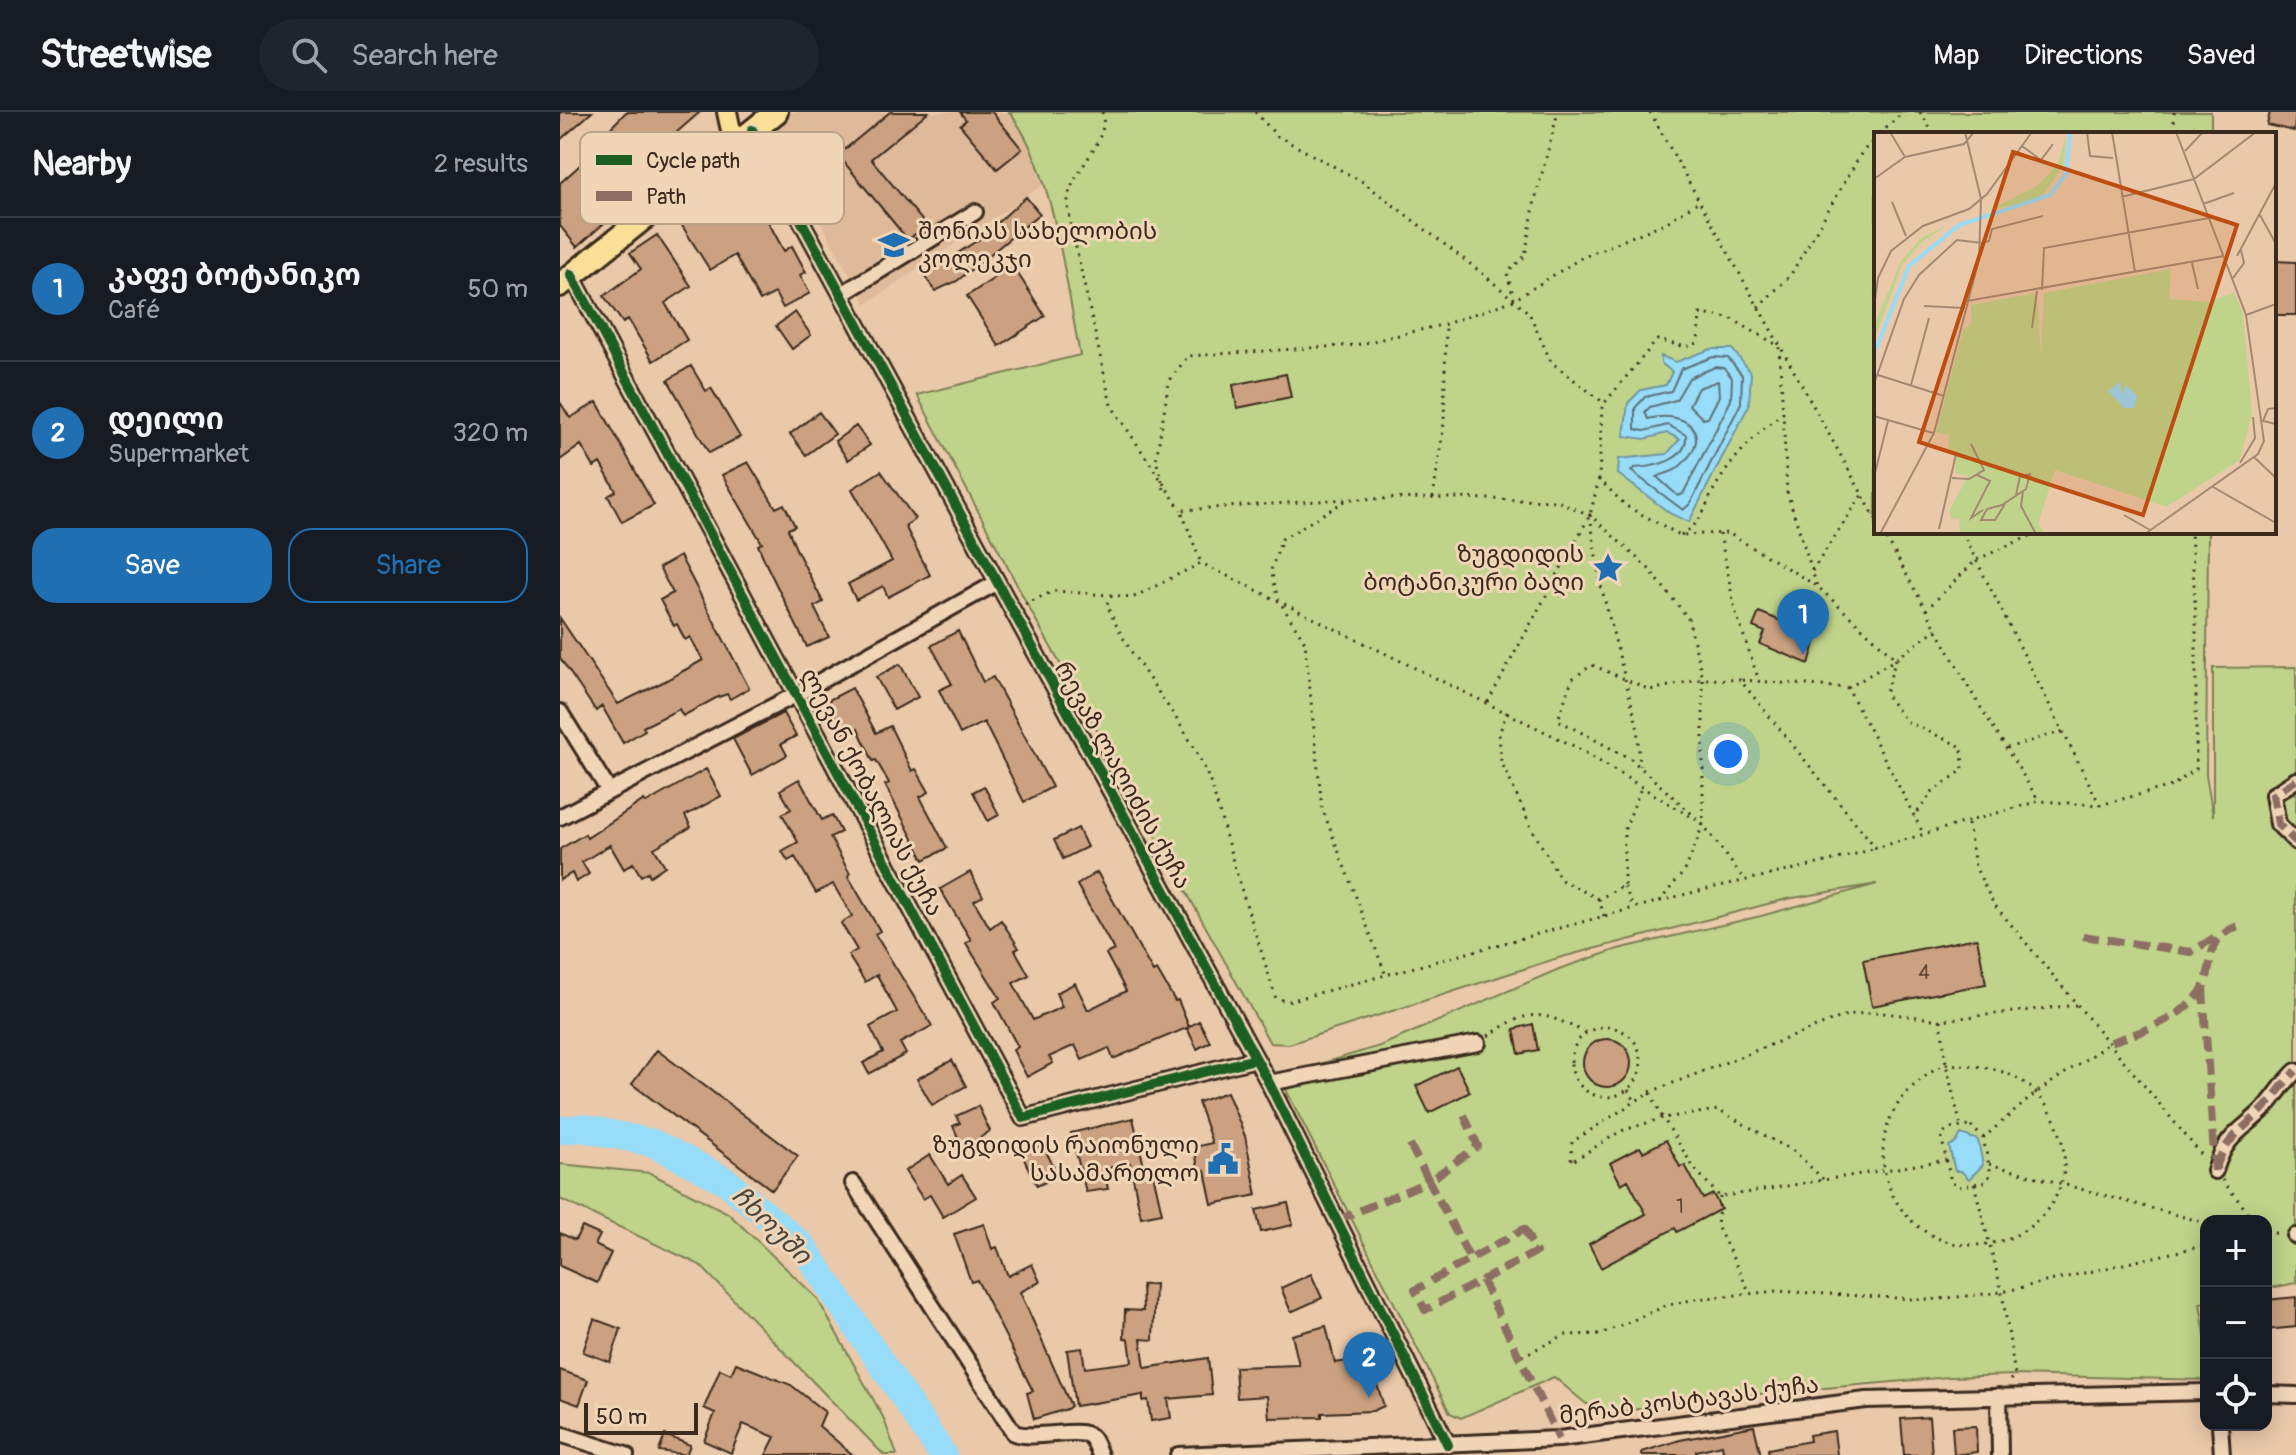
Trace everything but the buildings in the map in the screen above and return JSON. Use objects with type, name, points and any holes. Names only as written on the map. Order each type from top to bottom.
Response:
[{"type":"highway","points":[[742,129],[776,112]]},
{"type":"highway","points":[[566,280],[631,224]]},
{"type":"main road","points":[[727,112],[742,129]]},
{"type":"street","points":[[842,294],[975,212]]},
{"type":"street","name":"რევაზ ლაღიძის ქუჩა","points":[[800,224],[842,294],[1011,612],[1269,1083],[1448,1445]]},
{"type":"street","name":"ლევან ქობალიას ქუჩა","points":[[566,280],[797,694],[1023,1118],[1255,1059]]},
{"type":"street","points":[[560,817],[797,694],[996,583]]},
{"type":"street","points":[[560,712],[609,791]]},
{"type":"street","points":[[2296,780],[2273,795],[2278,824],[2296,842]]},
{"type":"street","points":[[1269,1083],[1478,1043]]},
{"type":"street","points":[[2215,1171],[2220,1153],[2244,1123],[2266,1107],[2281,1085],[2296,1071]]},
{"type":"street","points":[[853,1183],[1014,1433],[1029,1439],[1082,1432],[1092,1437],[1100,1455]]},
{"type":"street","name":"მერაბ კოსტავას ქუჩა","points":[[1178,1455],[1396,1450],[1448,1445],[1486,1449],[1866,1400],[2200,1392]]},
{"type":"street","points":[[2272,1394],[2296,1395]]},
{"type":"street","points":[[1999,1396],[2000,1455]]},
{"type":"street","points":[[2220,1431],[2222,1455]]},
{"type":"street","points":[[560,1434],[626,1455]]},
{"type":"path","points":[[1102,112],[1105,121],[1099,137],[1068,199],[1071,225],[1111,405],[1164,489],[1181,510],[1201,563],[1488,702],[1703,824]]},
{"type":"path","points":[[1255,112],[1277,136],[1363,182],[1514,300],[1529,313],[1551,362],[1604,403]]},
{"type":"path","points":[[1514,300],[1507,273],[1525,256],[1535,200],[1558,112]]},
{"type":"path","points":[[1650,112],[1874,516]]},
{"type":"path","points":[[1882,132],[1903,112]]},
{"type":"path","points":[[1920,112],[1933,132]]},
{"type":"path","points":[[1758,307],[1790,276],[1862,152],[1874,140]]},
{"type":"path","points":[[1164,489],[1156,460],[1169,381],[1188,356],[1356,345],[1446,324],[1514,300],[1581,258],[1667,222],[1699,201]]},
{"type":"path","points":[[1488,702],[1590,515],[1599,479],[1604,403],[1657,340],[1686,347],[1698,343],[1700,314],[1730,318],[1779,346]]},
{"type":"path","points":[[1433,498],[1444,423],[1446,324]]},
{"type":"path","points":[[1779,346],[1787,492],[1817,586]]},
{"type":"path","points":[[1680,535],[1699,525],[1716,484],[1750,439],[1783,413]]},
{"type":"path","points":[[1599,479],[1626,506],[1680,535],[1728,533],[1817,586],[1896,659]]},
{"type":"path","points":[[1812,571],[1862,495]]},
{"type":"path","points":[[1181,510],[1348,499],[1433,498],[1557,501],[1590,515],[1649,569],[1688,618],[1703,679],[1703,824],[1686,869],[1660,901]]},
{"type":"path","points":[[1348,499],[1282,539],[1271,570],[1278,599],[1305,642],[1322,808],[1385,973]]},
{"type":"path","points":[[1590,515],[1600,582],[1637,725],[1640,767]]},
{"type":"path","points":[[1720,533],[1735,610],[1759,681]]},
{"type":"path","points":[[1884,534],[1936,629],[2039,801]]},
{"type":"path","points":[[1963,534],[2100,805]]},
{"type":"path","points":[[1926,610],[1976,560],[2034,534]]},
{"type":"path","points":[[1112,595],[1107,604],[1113,619],[1164,695],[1201,760],[1216,796],[1276,999],[1289,1001],[1743,878],[1830,862],[2039,801],[2100,805],[2172,786],[2196,769],[2196,619],[2191,534]]},
{"type":"path","points":[[1011,612],[1054,591],[1134,597],[1201,563]]},
{"type":"path","points":[[1743,878],[1703,824],[1640,767],[1558,720],[1572,679],[1592,665],[1650,690],[1703,679],[1848,688],[1896,659],[1936,629]]},
{"type":"path","points":[[1896,659],[1885,694],[1906,721],[1962,747],[1963,770],[1933,791],[1914,817]]},
{"type":"path","points":[[1740,680],[1876,848]]},
{"type":"path","points":[[1848,688],[1924,835]]},
{"type":"path","points":[[1507,712],[1499,734],[1501,761],[1532,829],[1561,880],[1599,899],[1604,916]]},
{"type":"path","points":[[2007,748],[2064,731]]},
{"type":"path","points":[[1633,908],[1624,885],[1624,831],[1642,787]]},
{"type":"path","points":[[1967,823],[1975,866],[1993,903],[2111,1042],[2250,1215]]},
{"type":"path","points":[[1599,899],[1624,885]]},
{"type":"path","points":[[1823,1179],[1795,1152],[1718,1110],[1663,1118],[1621,1131],[1571,1162],[1572,1142],[1650,1092],[1847,1015],[1876,1012],[1941,1020],[2077,1005]]},
{"type":"path","points":[[1478,1043],[1511,1020],[1548,1013],[1587,1033]]},
{"type":"path","points":[[1941,1020],[1946,1064],[1961,1127]]},
{"type":"path","points":[[1609,1027],[1630,1037],[1637,1047],[1640,1070],[1628,1090],[1607,1097],[1596,1096],[1578,1083],[1571,1062],[1579,1041],[1587,1033],[1609,1027]]},
{"type":"path","points":[[1983,1138],[2036,1093],[2111,1042]]},
{"type":"path","points":[[1946,1064],[1987,1066],[2017,1079],[2036,1093],[2050,1114],[2067,1160],[2062,1185],[2051,1206],[2036,1223],[2017,1236],[1988,1245],[1965,1247],[1936,1238],[1912,1221],[1893,1198],[1883,1170],[1883,1135],[1896,1102],[1920,1077],[1946,1064]]},
{"type":"path","points":[[1628,1090],[1636,1102]]},
{"type":"path","points":[[1650,1092],[1694,1168],[1720,1197],[1717,1226],[1751,1294]]},
{"type":"path","points":[[1971,1126],[1983,1138],[1991,1174],[1985,1182],[1958,1187],[1951,1182],[1941,1135],[1948,1129],[1961,1127],[1971,1126]]},
{"type":"path","points":[[1720,1197],[1946,1160]]},
{"type":"path","points":[[1989,1164],[2200,1221]]},
{"type":"path","points":[[1974,1184],[2002,1292],[2015,1375],[1999,1396]]},
{"type":"path","points":[[1522,1356],[1565,1335],[1601,1334],[1668,1305],[1777,1291],[1930,1300],[2002,1292],[2200,1246]]},
{"type":"shaded area","name":"შონიას სახელობის კოლეკჯი","points":[[791,112],[1009,112],[1023,129],[1043,185],[866,304],[821,224],[844,224],[844,132],[779,132],[779,121]]},
{"type":"green space","name":"ზუგდიდის ბოტანიკური ბაღი","points":[[1009,112],[2211,112],[2211,132],[1874,132],[1874,534],[2208,534],[2206,775],[2213,816],[2213,668],[2296,667],[2296,1283],[2272,1288],[2272,1215],[2200,1215],[2200,1380],[2015,1375],[1949,1377],[1692,1400],[1609,1414],[1585,1403],[1554,1377],[1461,1418],[1450,1413],[1279,1076],[1380,1046],[1559,969],[1618,949],[1761,916],[1877,884],[1787,899],[1558,958],[1289,1044],[1270,1043],[1027,604],[917,395],[1080,355],[1056,228],[1037,163]]},
{"type":"green space","points":[[560,1164],[650,1173],[728,1213],[817,1298],[883,1417],[897,1455],[884,1455],[700,1265],[560,1199]]},
{"type":"water","points":[[1711,349],[1732,349],[1751,373],[1749,405],[1689,522],[1671,514],[1618,474],[1619,459],[1667,454],[1680,439],[1667,433],[1645,439],[1624,436],[1628,403],[1641,390],[1666,385],[1672,372],[1661,363],[1661,356],[1676,362]]},
{"type":"water","points":[[1961,1134],[1978,1140],[1983,1165],[1969,1179],[1961,1171],[1955,1171],[1949,1146],[1956,1143]]},
{"type":"waterway","name":"ჩხოუში","points":[[560,1130],[582,1128],[653,1143],[726,1181],[803,1247],[943,1455]]},
{"type":"marked path","points":[[2296,780],[2273,795],[2278,824],[2296,842]]},
{"type":"marked path","points":[[2111,1042],[2156,1025],[2187,1007],[2207,979],[2219,939],[2227,931],[2241,925]]},
{"type":"marked path","points":[[2083,936],[2191,952],[2217,936]]},
{"type":"marked path","points":[[2203,988],[2215,1171]]},
{"type":"marked path","points":[[2216,1168],[2225,1147],[2296,1071]]},
{"type":"marked path","points":[[1410,1145],[1429,1181],[1478,1146],[1464,1115]]},
{"type":"marked path","points":[[1338,1220],[1429,1181],[1470,1259]]},
{"type":"marked path","points":[[1524,1229],[1536,1252],[1425,1310],[1415,1290],[1524,1229]]},
{"type":"marked path","points":[[1482,1280],[1559,1439]]},
{"type":"cycle path","points":[[803,224],[1269,1083],[1448,1445]]},
{"type":"cycle path","points":[[571,274],[1023,1118],[1255,1059]]},
{"type":"place","name":"შონიას სახელობის კოლეკჯი","points":[[894,245]]},
{"type":"place","name":"ზუგდიდის ბოტანიკური ბაღი","points":[[1608,568]]},
{"type":"place","name":"კაფე ბოტანიკო","points":[[1803,655]]},
{"type":"place","name":"ზუგდიდის რაიონული სასამართლო","points":[[1223,1159]]},
{"type":"place","name":"დეილი","points":[[1369,1398]]}]
